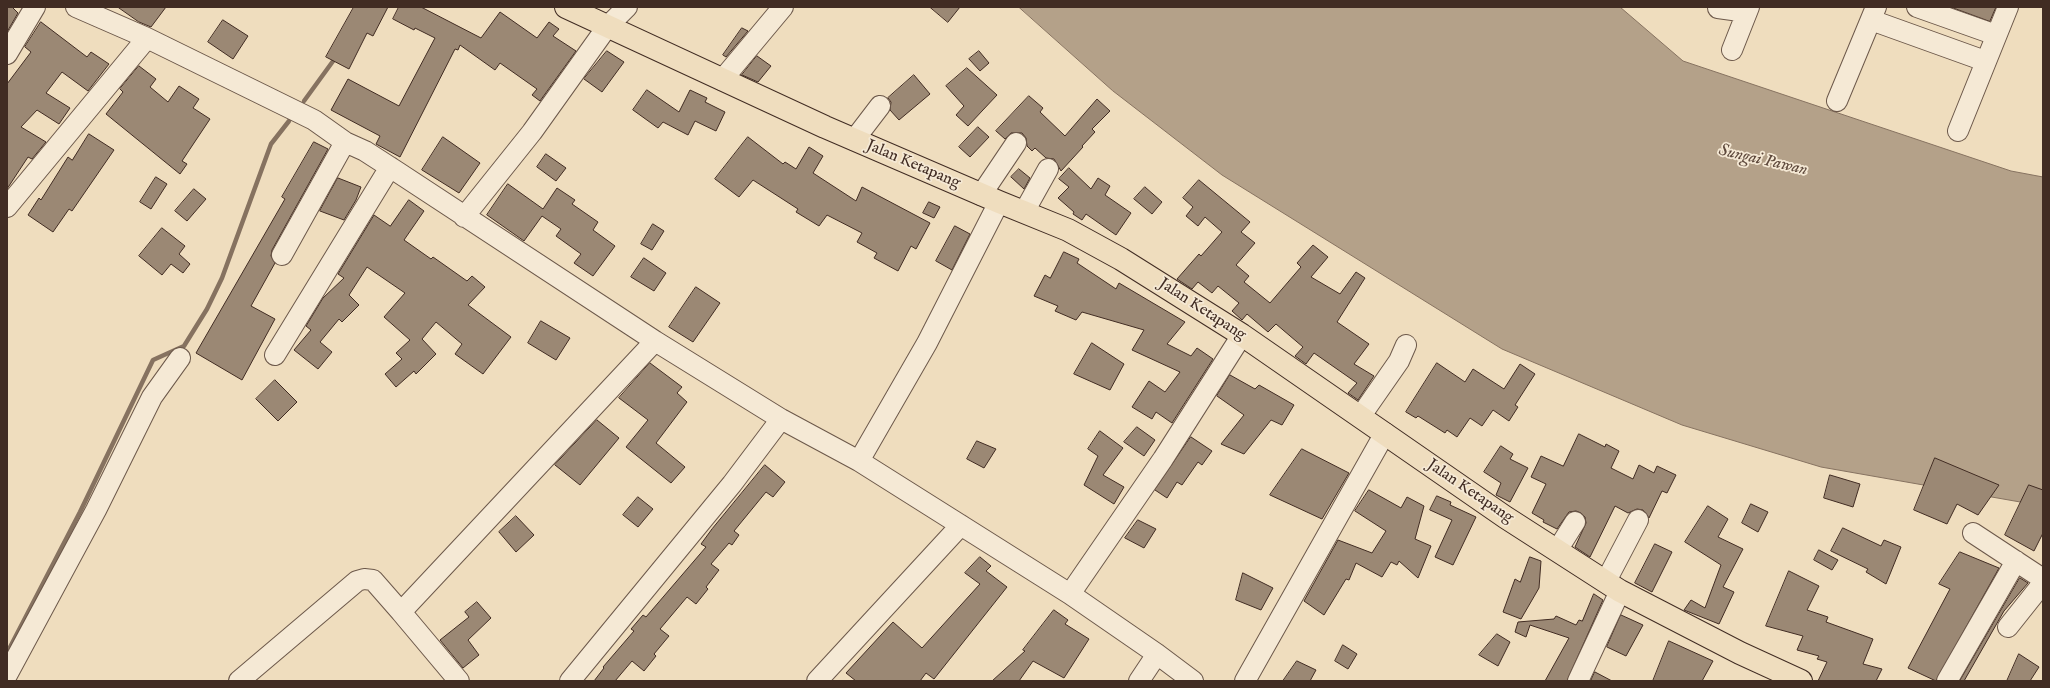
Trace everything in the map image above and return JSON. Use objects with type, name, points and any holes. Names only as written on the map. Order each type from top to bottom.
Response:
[{"type":"main road","name":"Jalan Ketapang","points":[[566,7],[854,140],[1068,230],[1121,259],[1242,335],[1505,517],[1558,549],[1613,586],[1734,650],[1801,681]]},
{"type":"street","points":[[7,54],[35,7]]},
{"type":"street","points":[[76,7],[147,38],[314,120],[345,142],[365,151],[390,167],[655,341],[781,419],[859,461],[1070,594],[1158,654],[1188,679]]},
{"type":"street","points":[[464,217],[532,132],[607,27],[627,7]]},
{"type":"street","points":[[722,80],[783,7]]},
{"type":"street","points":[[1917,7],[1996,35]]},
{"type":"street","points":[[1958,131],[2008,7]]},
{"type":"street","points":[[1718,8],[1748,9],[1732,50]]},
{"type":"street","points":[[1837,101],[1873,14],[1985,61]]},
{"type":"street","points":[[7,207],[147,38]]},
{"type":"street","points":[[854,140],[880,106]]},
{"type":"street","points":[[282,255],[345,142]]},
{"type":"street","points":[[859,461],[927,343],[990,198],[1016,143]]},
{"type":"street","points":[[275,355],[390,167]]},
{"type":"street","points":[[1024,212],[1048,169]]},
{"type":"street","points":[[1070,594],[1163,459],[1242,335]]},
{"type":"street","points":[[401,612],[655,341]]},
{"type":"street","points":[[1360,416],[1399,361],[1406,345]]},
{"type":"street","points":[[7,675],[92,517],[152,397],[180,358]]},
{"type":"street","points":[[570,681],[732,484],[781,419]]},
{"type":"street","points":[[1245,681],[1385,433]]},
{"type":"street","points":[[1578,681],[1638,520]]},
{"type":"street","points":[[1558,549],[1575,522]]},
{"type":"street","points":[[818,681],[961,525]]},
{"type":"street","points":[[1973,533],[2043,579]]},
{"type":"street","points":[[1947,681],[2016,562]]},
{"type":"street","points":[[239,681],[357,582],[364,579],[373,580],[459,681]]},
{"type":"street","points":[[2008,627],[2043,583]]},
{"type":"street","points":[[1139,681],[1158,654]]},
{"type":"water","name":"Sungai Pawan","points":[[1019,7],[1620,7],[1683,61],[2011,171],[2043,177],[2043,506],[1821,467],[1682,425],[1502,349],[1222,175],[1113,91]]},
{"type":"building","points":[[7,7],[12,7],[18,13],[7,32]]},
{"type":"building","points":[[118,7],[166,7],[151,27],[139,22]]},
{"type":"building","points":[[354,7],[388,7],[373,36],[367,33],[349,69],[326,57]]},
{"type":"building","points":[[399,7],[421,7],[481,38],[500,12],[537,38],[549,22],[559,29],[553,36],[576,51],[540,101],[532,95],[537,89],[500,63],[495,70],[460,45],[458,50],[455,49],[400,157],[376,144],[380,136],[331,110],[348,79],[399,106],[435,38],[415,28],[414,30],[393,19]]},
{"type":"building","points":[[930,7],[960,7],[948,22]]},
{"type":"building","points":[[1951,7],[1996,7],[1990,21]]},
{"type":"building","points":[[223,20],[248,36],[233,59],[208,42]]},
{"type":"building","points":[[41,22],[87,57],[91,52],[109,64],[88,91],[62,72],[46,93],[70,108],[59,124],[37,110],[21,127],[46,142],[32,159],[28,157],[7,189],[7,84],[31,52],[25,47]]},
{"type":"building","points":[[742,28],[748,31],[726,57],[723,55]]},
{"type":"building","points":[[607,51],[624,62],[602,92],[584,79]]},
{"type":"building","points":[[979,51],[989,63],[980,71],[969,59]]},
{"type":"building","points":[[757,56],[771,66],[758,82],[742,75]]},
{"type":"building","points":[[139,66],[156,79],[150,87],[168,102],[179,86],[199,99],[193,108],[210,119],[182,161],[187,164],[180,174],[106,114],[123,92],[120,89]]},
{"type":"building","points":[[967,68],[997,95],[968,126],[956,115],[964,106],[946,86]]},
{"type":"building","points":[[914,75],[930,94],[899,120],[890,110],[891,102],[888,98]]},
{"type":"building","points":[[647,90],[679,112],[690,90],[707,98],[705,102],[725,112],[716,131],[695,121],[688,135],[663,122],[658,128],[633,110]]},
{"type":"building","points":[[1029,96],[1043,108],[1040,112],[1065,136],[1097,99],[1110,111],[1092,129],[1095,132],[1061,171],[1054,159],[1046,158],[1035,148],[1032,151],[1027,146],[1026,138],[1022,133],[1011,133],[1005,139],[996,131]]},
{"type":"building","points":[[978,127],[989,137],[970,157],[959,147]]},
{"type":"building","points":[[89,134],[114,150],[72,211],[69,209],[53,232],[28,215],[39,198],[41,200],[68,157],[72,160]]},
{"type":"building","points":[[443,137],[480,163],[459,193],[422,170]]},
{"type":"building","points":[[748,137],[783,164],[785,162],[796,169],[809,147],[823,156],[813,173],[856,201],[862,187],[930,223],[916,249],[911,246],[898,271],[874,258],[877,253],[857,242],[862,233],[827,215],[819,226],[796,212],[798,209],[753,180],[739,197],[715,179]]},
{"type":"building","points":[[314,142],[328,149],[272,250],[271,256],[275,263],[251,306],[275,319],[242,380],[196,353],[285,199],[282,197]]},
{"type":"building","points":[[546,154],[566,168],[556,181],[537,167]]},
{"type":"building","points":[[1069,168],[1091,189],[1098,178],[1110,186],[1105,195],[1131,213],[1116,235],[1086,214],[1082,220],[1073,214],[1074,212],[1058,198],[1069,187],[1059,179]]},
{"type":"building","points":[[1019,169],[1030,178],[1024,189],[1011,177]]},
{"type":"building","points":[[156,177],[167,184],[151,209],[140,202]]},
{"type":"building","points":[[338,178],[361,187],[356,200],[344,220],[320,211]]},
{"type":"building","points":[[1199,180],[1250,222],[1241,232],[1255,243],[1236,265],[1249,276],[1244,282],[1270,303],[1301,267],[1297,263],[1313,245],[1328,257],[1311,277],[1340,294],[1356,272],[1365,278],[1337,322],[1369,344],[1354,364],[1374,376],[1358,400],[1348,393],[1357,383],[1314,353],[1306,364],[1295,356],[1303,347],[1276,324],[1268,332],[1247,314],[1242,320],[1232,311],[1239,303],[1218,286],[1212,293],[1198,282],[1192,289],[1177,279],[1199,254],[1201,256],[1222,232],[1205,217],[1198,226],[1186,216],[1193,207],[1183,198]]},
{"type":"building","points":[[508,184],[543,209],[557,188],[575,200],[572,204],[598,222],[593,230],[615,246],[593,276],[574,263],[581,254],[556,236],[561,229],[542,216],[524,241],[487,215]]},
{"type":"building","points":[[1145,187],[1162,202],[1152,214],[1134,199]]},
{"type":"building","points":[[194,189],[206,199],[187,221],[175,211]]},
{"type":"building","points":[[409,200],[424,211],[404,240],[431,259],[433,257],[467,281],[472,276],[485,287],[468,305],[511,337],[483,374],[455,354],[462,344],[436,322],[422,339],[436,354],[416,374],[414,371],[396,387],[385,374],[402,359],[396,353],[410,340],[384,317],[405,293],[367,267],[349,295],[359,305],[342,322],[339,319],[320,342],[332,352],[318,369],[294,350],[311,330],[306,326],[323,298],[344,278],[338,274],[374,215],[390,226]]},
{"type":"building","points":[[929,202],[940,207],[934,218],[923,213]]},
{"type":"building","points":[[653,224],[664,231],[652,250],[641,244]]},
{"type":"building","points":[[955,226],[970,234],[952,270],[936,261]]},
{"type":"building","points":[[162,228],[185,246],[179,254],[190,264],[183,273],[171,264],[162,275],[139,256]]},
{"type":"building","points":[[1064,252],[1079,259],[1077,263],[1116,289],[1119,283],[1185,322],[1167,344],[1191,356],[1197,348],[1213,359],[1172,423],[1156,412],[1152,419],[1132,407],[1149,381],[1165,392],[1180,372],[1132,350],[1144,330],[1082,312],[1076,320],[1055,311],[1058,306],[1034,296],[1045,275],[1050,278]]},
{"type":"building","points":[[644,258],[666,273],[654,291],[631,277]]},
{"type":"building","points":[[696,287],[720,303],[693,342],[669,327]]},
{"type":"building","points":[[541,321],[570,338],[556,360],[528,343]]},
{"type":"building","points":[[1092,343],[1124,364],[1110,390],[1074,374]]},
{"type":"building","points":[[650,363],[682,387],[677,393],[687,402],[656,443],[685,467],[671,483],[626,447],[648,420],[619,398]]},
{"type":"building","points":[[1437,363],[1465,382],[1473,369],[1504,389],[1520,364],[1535,374],[1515,405],[1518,407],[1509,421],[1493,410],[1482,426],[1470,418],[1457,437],[1447,430],[1445,433],[1418,416],[1416,418],[1406,412]]},
{"type":"building","points":[[1230,375],[1255,389],[1259,385],[1294,405],[1282,425],[1271,420],[1244,454],[1221,444],[1244,415],[1217,396]]},
{"type":"building","points":[[275,380],[297,402],[278,421],[256,399]]},
{"type":"building","points":[[597,420],[619,438],[580,485],[555,465]]},
{"type":"building","points":[[1137,427],[1155,440],[1144,456],[1124,442]]},
{"type":"building","points":[[1100,431],[1123,448],[1103,475],[1124,487],[1114,504],[1084,485],[1098,456],[1088,449]]},
{"type":"building","points":[[1579,434],[1605,447],[1606,444],[1619,451],[1611,468],[1633,479],[1639,465],[1654,473],[1657,466],[1676,475],[1667,493],[1662,491],[1649,518],[1643,510],[1637,509],[1628,513],[1615,506],[1590,557],[1575,547],[1586,523],[1585,517],[1581,513],[1576,511],[1569,512],[1557,529],[1543,522],[1544,520],[1532,513],[1546,484],[1531,477],[1541,456],[1563,466]]},
{"type":"building","points":[[1191,437],[1212,451],[1202,465],[1198,462],[1182,485],[1177,482],[1167,498],[1155,490]]},
{"type":"building","points":[[977,441],[996,449],[984,468],[967,459]]},
{"type":"building","points":[[1501,446],[1513,454],[1510,459],[1528,468],[1510,502],[1496,495],[1501,483],[1484,472]]},
{"type":"building","points":[[1302,449],[1349,473],[1322,519],[1270,495]]},
{"type":"building","points":[[1935,458],[1999,485],[1978,515],[1957,504],[1947,524],[1914,510]]},
{"type":"building","points":[[765,465],[785,482],[773,497],[766,492],[734,531],[739,535],[732,545],[729,543],[711,564],[719,570],[706,587],[708,589],[696,604],[687,597],[660,629],[669,636],[654,654],[656,656],[644,671],[632,661],[615,681],[594,681],[604,668],[603,667],[634,631],[631,629],[643,615],[646,617],[706,547],[701,544]]},
{"type":"building","points":[[1830,475],[1860,484],[1853,507],[1824,498]]},
{"type":"building","points":[[2029,485],[2043,490],[2043,533],[2034,551],[2005,535]]},
{"type":"building","points":[[1369,490],[1401,508],[1407,497],[1424,506],[1415,539],[1431,546],[1418,578],[1399,561],[1397,565],[1391,562],[1382,577],[1356,563],[1349,580],[1346,579],[1324,615],[1304,601],[1338,540],[1372,553],[1386,531],[1355,511]]},
{"type":"building","points":[[1437,496],[1451,502],[1450,505],[1476,517],[1453,565],[1435,557],[1452,520],[1430,510]]},
{"type":"building","points":[[638,497],[653,509],[638,527],[623,515]]},
{"type":"building","points":[[1751,504],[1768,512],[1758,532],[1742,523]]},
{"type":"building","points":[[1708,506],[1728,519],[1718,537],[1743,549],[1723,587],[1734,592],[1719,624],[1684,610],[1691,600],[1705,608],[1721,565],[1685,542]]},
{"type":"building","points":[[516,516],[534,535],[516,552],[499,532]]},
{"type":"building","points":[[1138,520],[1156,529],[1144,548],[1125,538]]},
{"type":"building","points":[[1843,528],[1881,546],[1884,540],[1901,547],[1886,584],[1866,572],[1868,569],[1831,551]]},
{"type":"building","points":[[1655,544],[1672,552],[1652,592],[1635,583]]},
{"type":"building","points":[[1819,550],[1838,560],[1832,570],[1814,560]]},
{"type":"building","points":[[1960,552],[1999,568],[1936,681],[1908,668],[1950,589],[1939,584]]},
{"type":"building","points":[[980,557],[991,566],[986,571],[1007,587],[934,679],[926,673],[920,681],[856,681],[846,673],[893,622],[922,648],[980,584],[965,573]]},
{"type":"building","points":[[1530,557],[1541,561],[1539,588],[1521,619],[1503,612],[1515,579],[1520,582]]},
{"type":"building","points":[[1789,571],[1819,586],[1807,610],[1828,617],[1826,622],[1873,639],[1863,664],[1882,669],[1876,681],[1818,681],[1827,662],[1817,659],[1819,656],[1797,650],[1803,636],[1766,626]]},
{"type":"building","points":[[1243,573],[1273,588],[1261,610],[1236,600]]},
{"type":"building","points":[[2020,578],[2028,583],[2004,611],[1964,681],[1960,681]]},
{"type":"building","points":[[1594,594],[1603,600],[1567,681],[1545,681],[1569,638],[1530,625],[1526,637],[1515,632],[1518,622],[1554,619],[1556,616],[1576,625],[1579,620],[1582,621]]},
{"type":"building","points":[[477,602],[491,618],[468,640],[479,655],[463,668],[440,640],[469,617],[465,612]]},
{"type":"building","points":[[1054,610],[1068,620],[1065,624],[1089,639],[1064,678],[1033,661],[1019,681],[992,681],[1025,651],[1023,650]]},
{"type":"building","points":[[1621,615],[1643,625],[1626,656],[1607,647]]},
{"type":"building","points":[[1497,634],[1510,642],[1498,666],[1479,655]]},
{"type":"building","points":[[1669,641],[1713,661],[1702,681],[1653,681]]},
{"type":"building","points":[[1343,645],[1357,654],[1348,669],[1335,661]]},
{"type":"building","points":[[2019,654],[2039,667],[2030,681],[2007,681]]},
{"type":"building","points":[[1297,661],[1316,670],[1310,681],[1283,681]]},
{"type":"building","points":[[1595,672],[1612,681],[1591,681]]},
{"type":"waterway","points":[[304,101],[336,57]]},
{"type":"waterway","points":[[7,653],[80,512],[153,360],[184,346],[207,309],[222,278],[271,144],[289,121]]}]
